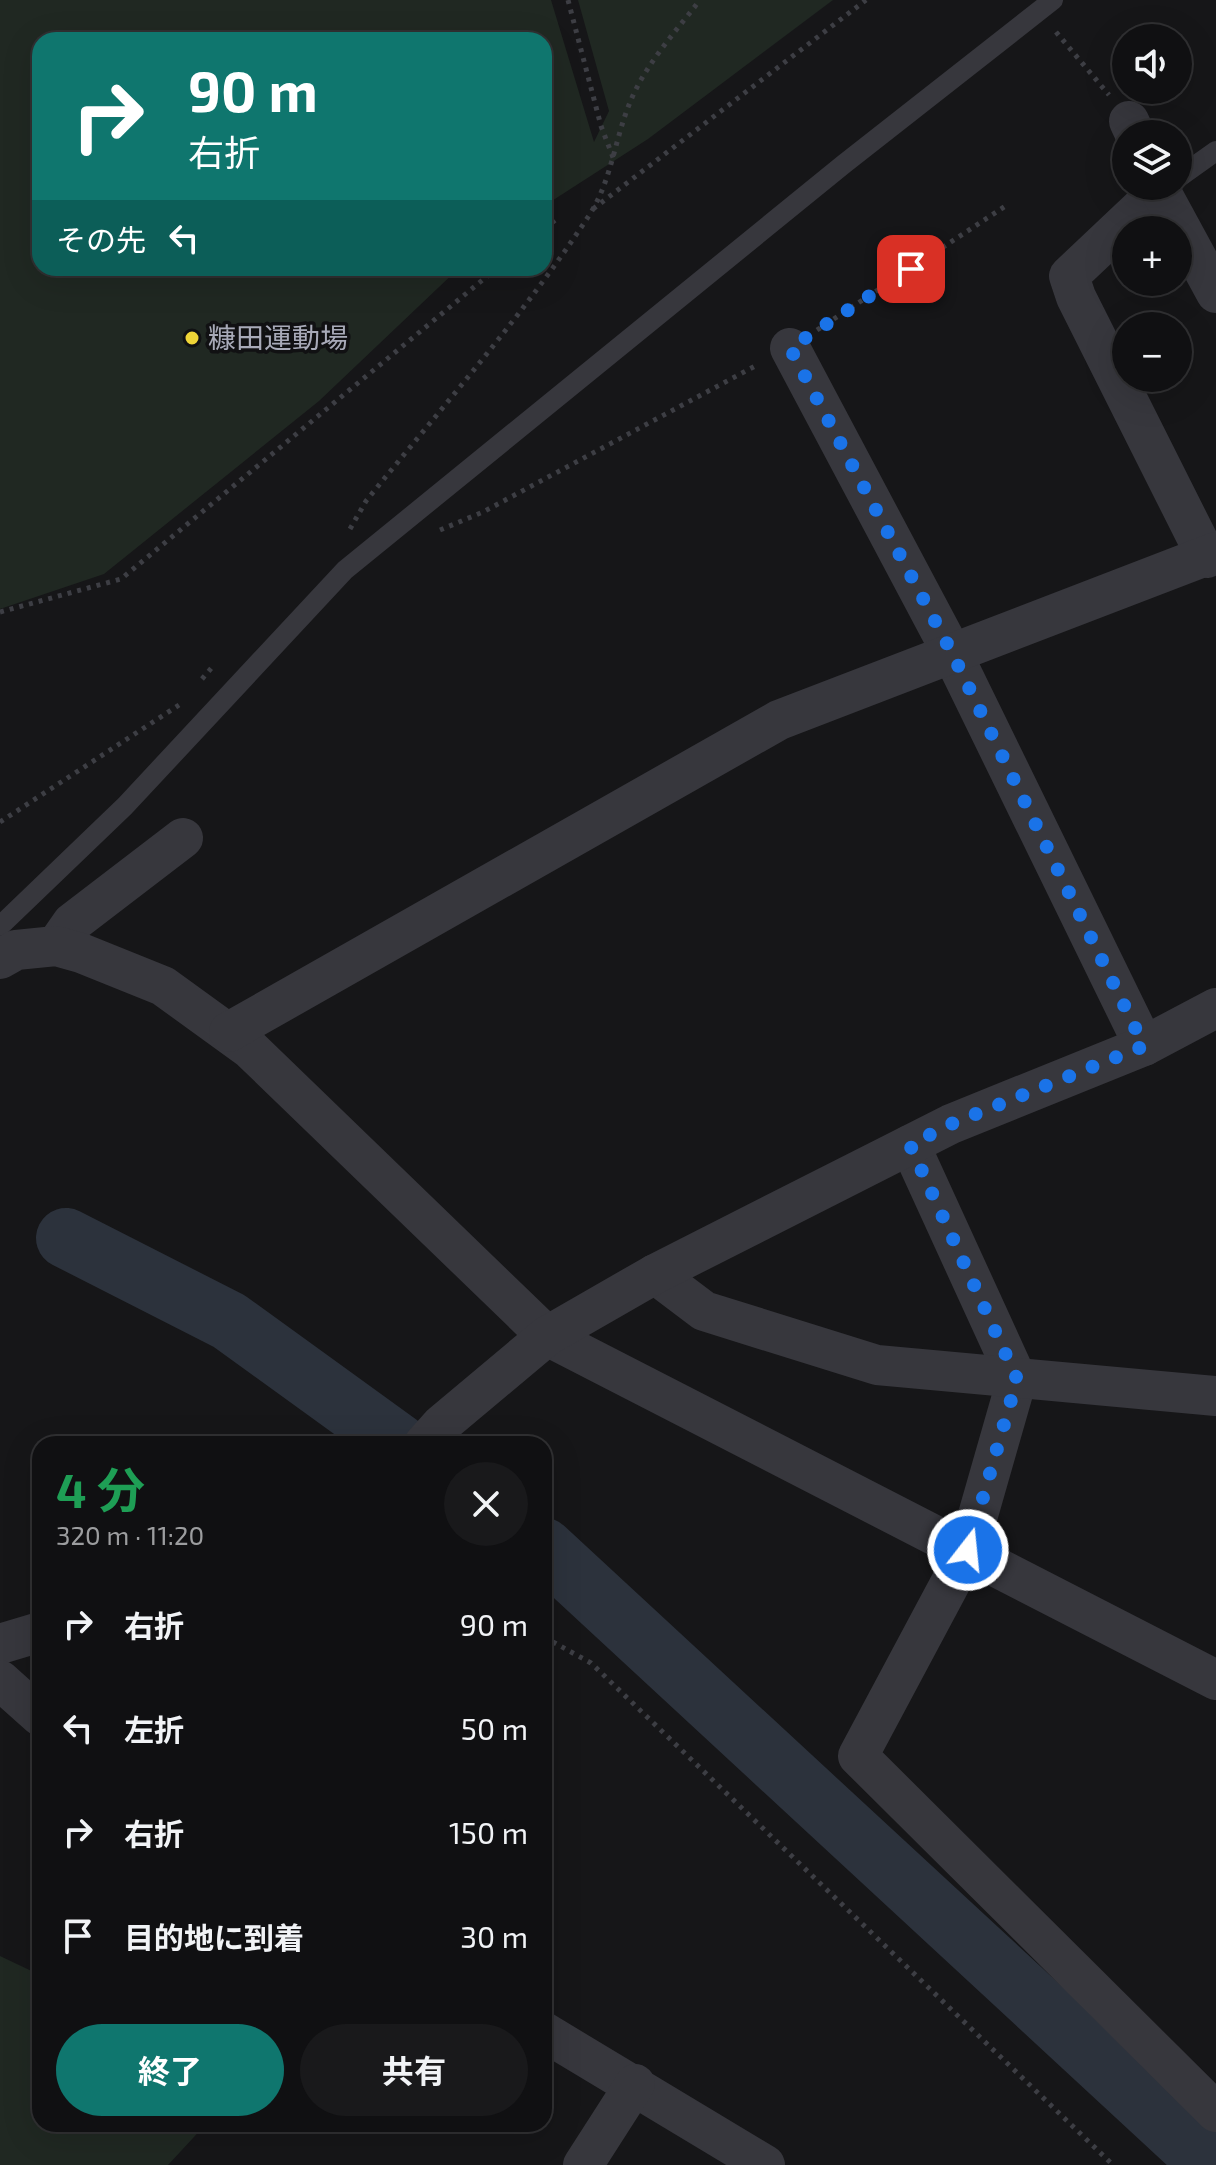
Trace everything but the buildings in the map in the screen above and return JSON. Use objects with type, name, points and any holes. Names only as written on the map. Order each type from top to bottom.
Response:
[{"type":"street","points":[[229,1032],[779,720],[1212,555],[1076,297],[1069,276],[1150,200]]},
{"type":"street","points":[[1173,200],[1216,293]]},
{"type":"street","points":[[790,348],[952,653],[1144,1046]]},
{"type":"street","points":[[56,946],[72,923],[183,838]]},
{"type":"street","points":[[0,959],[16,950],[56,946],[163,986],[229,1032],[547,1336],[1216,1680]]},
{"type":"street","points":[[433,1434],[547,1336],[655,1274],[951,1124],[1144,1046],[1216,1008]]},
{"type":"street","points":[[910,1145],[1017,1379],[968,1550],[858,1756],[1216,2112]]},
{"type":"street","points":[[655,1274],[704,1311],[877,1365],[1216,1396]]},
{"type":"street","points":[[0,1644],[32,1634]]},
{"type":"street","points":[[0,1680],[32,1709]]},
{"type":"street","points":[[552,2037],[765,2165]]},
{"type":"street","points":[[583,2165],[635,2084]]},
{"type":"lane","points":[[0,926],[125,806],[345,570],[831,174],[1053,0]]},
{"type":"lane","points":[[1192,167],[1216,151]]},
{"type":"path","points":[[568,0],[601,126],[614,160]]},
{"type":"path","points":[[552,268],[592,210],[614,160],[631,99],[664,47],[700,0]]},
{"type":"path","points":[[592,210],[866,0]]},
{"type":"path","points":[[1049,23],[1125,117]]},
{"type":"path","points":[[431,534],[483,512],[790,348],[1007,205]]},
{"type":"path","points":[[552,223],[559,217]]},
{"type":"path","points":[[0,612],[121,579],[487,276]]},
{"type":"path","points":[[345,570],[345,537],[366,501],[546,276]]},
{"type":"path","points":[[198,684],[214,665]]},
{"type":"path","points":[[0,822],[182,703]]},
{"type":"path","points":[[552,1641],[591,1663],[1113,2165]]},
{"type":"shaded area","name":"糠田運動場","points":[[0,0],[551,0],[594,142],[609,111],[578,0],[833,0],[648,139],[552,201],[552,32],[32,32],[32,276],[451,276],[319,401],[104,574],[0,609]]},
{"type":"shaded area","points":[[0,1956],[32,1971],[32,2132],[199,2132],[168,2165],[0,2165]]},
{"type":"waterway","points":[[66,1238],[229,1321],[388,1436]]},
{"type":"waterway","points":[[552,1555],[1211,2165]]},
{"type":"place","name":"糠田運動場","points":[[192,338]]},
{"type":"route","points":[[911,269],[790,348],[952,653],[1144,1046],[951,1124],[910,1145],[1017,1379],[968,1550]]}]
